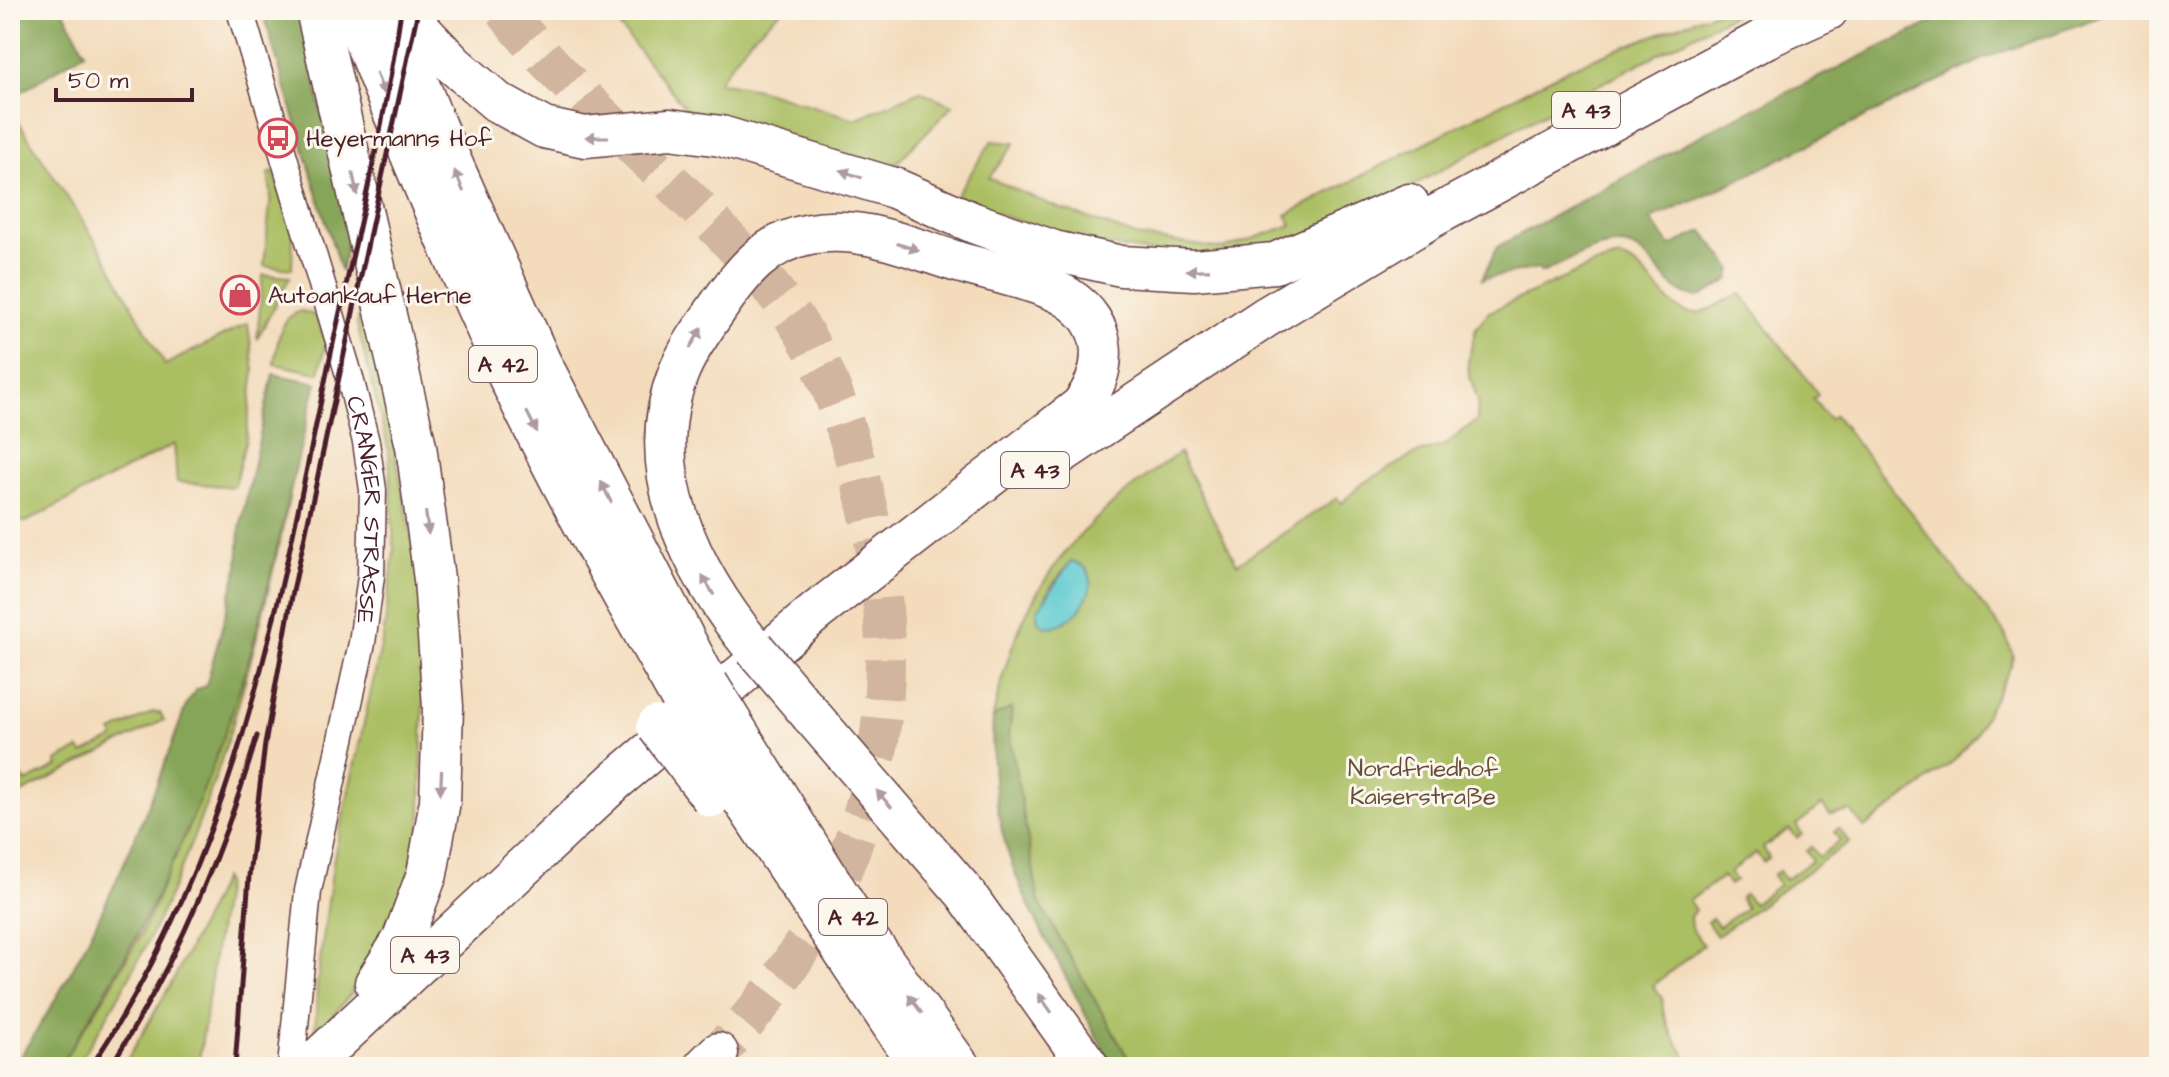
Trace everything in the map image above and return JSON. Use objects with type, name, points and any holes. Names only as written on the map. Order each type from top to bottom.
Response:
[{"type":"highway","points":[[312,1060],[384,971],[419,897],[435,838],[440,801],[443,707],[434,579],[416,446],[316,10]]},
{"type":"highway","name":"A 42","points":[[352,10],[410,157],[511,381],[613,579],[683,705],[732,779],[856,922],[960,1067]]},
{"type":"highway","name":"A 42","points":[[389,10],[443,143],[541,363],[683,705]]},
{"type":"highway","points":[[402,10],[454,65],[497,102],[544,128],[585,137],[670,129],[721,136],[894,188],[974,223],[1054,251],[1121,266],[1194,270],[1275,263],[1371,223],[1453,182]]},
{"type":"highway","name":"A 43","points":[[312,1060],[615,781],[817,611],[1029,450],[1453,182],[1677,62],[1791,10]]},
{"type":"highway","name":"A 43","points":[[312,1060],[619,798],[886,581],[1042,466],[1266,317],[1429,219],[1766,38],[1828,10]]},
{"type":"highway","points":[[1029,450],[1081,406],[1096,387],[1102,364],[1094,326],[1069,297],[869,235],[810,234],[775,245],[730,287],[691,346],[677,377],[667,440],[668,472],[683,536],[722,609],[965,893],[1089,1067]]},
{"type":"highway","points":[[683,705],[732,779],[853,999],[919,1066]]},
{"type":"street","name":"CRANGER STRASSE","points":[[240,10],[350,378],[366,442],[373,490],[374,533],[362,643],[308,891],[312,1060]]},
{"type":"green space","points":[[10,10],[63,10],[85,52],[10,99]]},
{"type":"green space","points":[[262,10],[299,10],[349,233],[341,272]]},
{"type":"green space","points":[[611,10],[782,10],[751,38],[718,82],[758,89],[855,119],[920,91],[953,105],[887,173],[697,123],[620,27]]},
{"type":"green space","points":[[1720,10],[1742,10],[1520,126],[1357,217],[1313,236],[1207,261],[1061,238],[955,197],[992,141],[1015,143],[989,178],[1136,236],[1223,249],[1292,225],[1286,215],[1574,66]]},
{"type":"green space","points":[[1957,10],[2119,10],[1983,59],[1703,197],[1650,219],[1670,246],[1703,231],[1732,269],[1729,280],[1702,296],[1690,296],[1679,291],[1642,254],[1631,247],[1619,245],[1589,251],[1541,273],[1538,268],[1482,279],[1497,247],[1716,127]]},
{"type":"green space","points":[[10,109],[104,254],[165,365],[248,323],[254,371],[246,439],[234,487],[177,482],[174,444],[26,522],[10,521]]},
{"type":"green space","points":[[274,172],[293,233],[292,269],[264,266],[271,193],[268,174]]},
{"type":"green space","name":"Nordfriedhof Kaiserstraße","points":[[1620,258],[1630,262],[1675,306],[1694,313],[1741,294],[1811,384],[1818,395],[1813,399],[1829,419],[1835,415],[2005,634],[2013,655],[2011,666],[1976,734],[1955,760],[1864,828],[1851,811],[1830,815],[1822,805],[1796,825],[1802,834],[1797,838],[1789,829],[1763,848],[1769,858],[1763,862],[1756,853],[1730,872],[1736,881],[1730,885],[1723,876],[1689,901],[1695,910],[1690,917],[1691,927],[1703,945],[1653,986],[1663,998],[1664,1015],[1692,1067],[1133,1067],[1039,902],[1009,734],[1012,709],[993,717],[1004,672],[1035,596],[1080,535],[1109,507],[1179,453],[1237,564],[1337,498],[1342,503],[1360,485],[1413,455],[1445,445],[1477,420],[1478,401],[1468,361],[1476,328],[1489,312],[1593,265]],"holes":[[[1071,562],[1080,564],[1082,607],[1065,622],[1037,616],[1051,586]]]},
{"type":"green space","points":[[263,275],[290,277],[257,339]]},
{"type":"green space","points":[[364,295],[425,604],[420,853],[364,978],[315,1037],[317,984],[334,857],[384,633],[394,551],[389,451],[357,325]]},
{"type":"green space","points":[[301,311],[315,315],[326,341],[319,373],[274,364],[283,325],[293,314]]},
{"type":"green space","points":[[273,374],[317,383],[254,641],[207,781],[141,927],[59,1067],[13,1067],[90,936],[132,845],[187,703],[196,690],[206,686],[238,568],[240,528]]},
{"type":"green space","points":[[302,434],[245,682],[192,842],[159,919],[120,994],[75,1067],[59,1067],[144,928],[194,814],[243,679]]},
{"type":"green space","points":[[1012,708],[1009,734],[1039,902],[1133,1067],[1112,1067],[1029,906],[1007,848],[995,788],[993,717]]},
{"type":"green space","points":[[153,712],[160,713],[164,720],[10,799],[10,784],[23,777],[26,782],[58,766],[56,761],[79,749],[83,754],[114,738],[112,732]]},
{"type":"green space","points":[[1839,828],[1849,842],[1717,936],[1707,922],[1712,918],[1719,927],[1746,908],[1740,898],[1745,894],[1753,904],[1779,885],[1773,875],[1779,871],[1785,880],[1812,861],[1806,851],[1811,847],[1819,857],[1840,841],[1834,832]]},
{"type":"green space","points":[[223,878],[225,883],[198,1067],[123,1067],[176,975]]},
{"type":"water","points":[[1071,561],[1084,567],[1090,576],[1087,598],[1069,619],[1046,627],[1038,621],[1037,611]]},
{"type":"tunnel","points":[[504,10],[572,87],[720,230],[787,308],[823,369],[841,414],[861,482],[878,562],[885,640],[882,715],[870,788],[847,858],[815,926],[772,991],[718,1053]]},
{"type":"railway","points":[[91,1067],[141,985],[182,901],[244,732],[288,556],[377,147],[401,10]]},
{"type":"railway","points":[[235,1067],[249,876],[265,744],[292,596],[418,10]]},
{"type":"railway","points":[[110,1067],[156,988],[196,907],[229,823],[257,736]]},
{"type":"place","name":"Heyermanns Hof","points":[[278,138]]},
{"type":"place","name":"Autoankauf Herne","points":[[240,295]]}]
